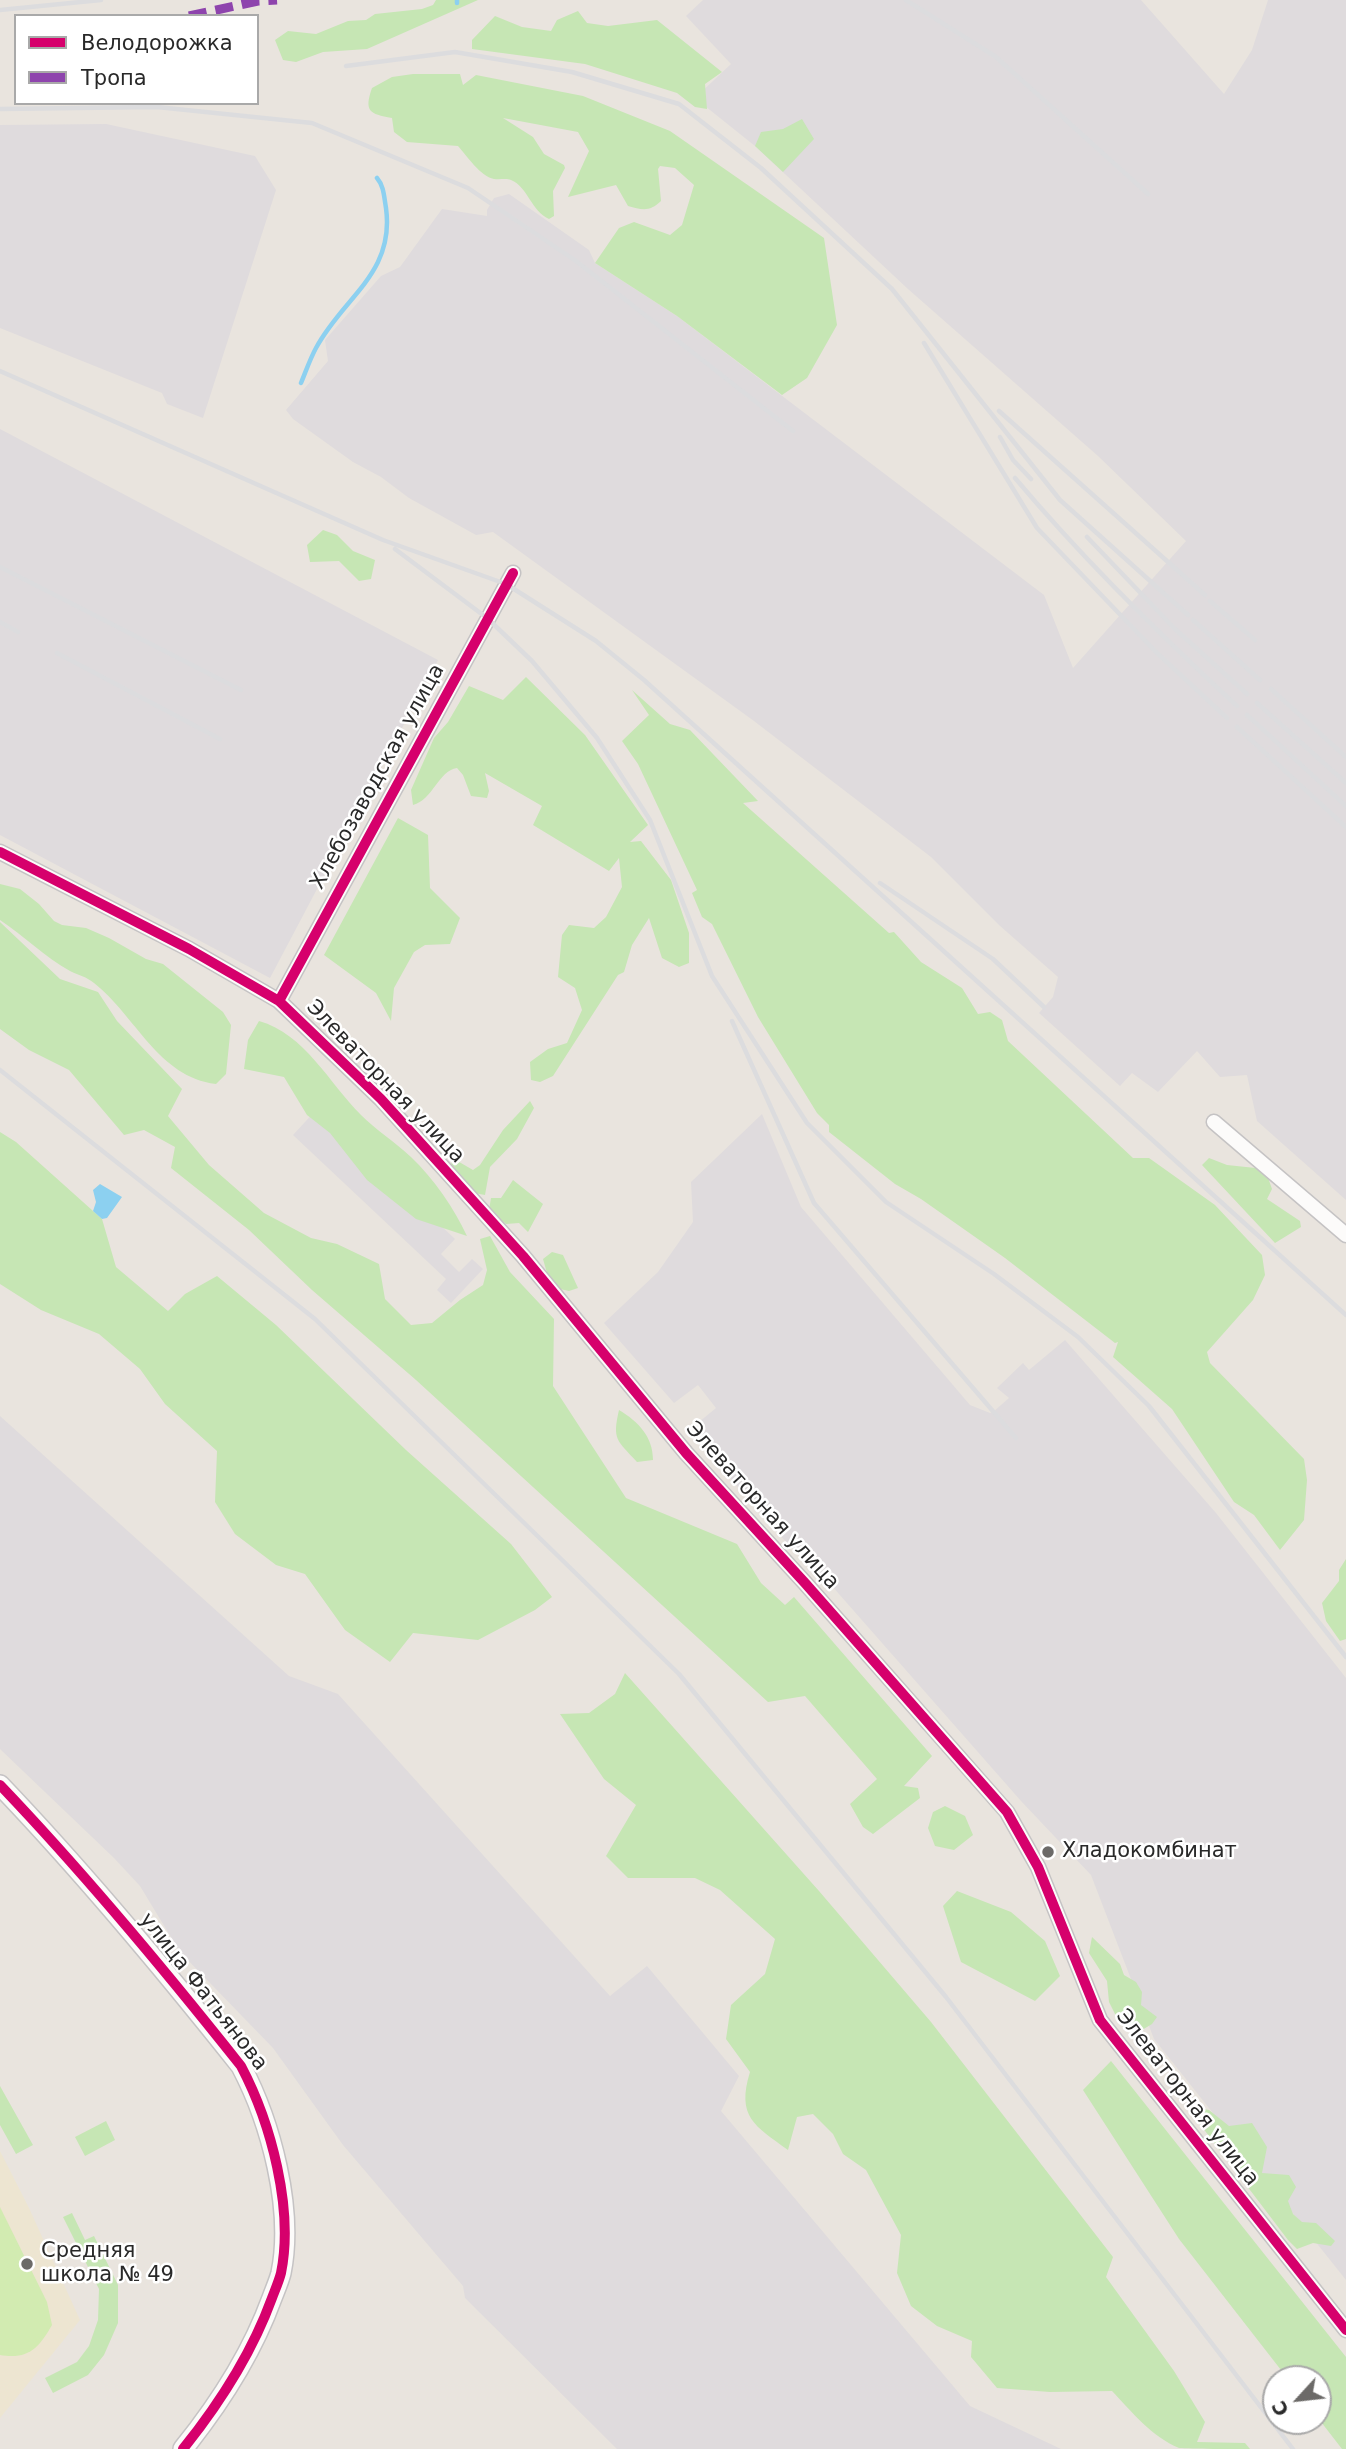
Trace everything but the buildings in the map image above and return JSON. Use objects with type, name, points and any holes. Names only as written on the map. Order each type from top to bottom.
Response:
[{"type":"street","name":"Хлебозаводская улица","points":[[279,1001],[429,722],[513,573]]},
{"type":"street","name":"Элеваторная улица","points":[[0,852],[189,949],[279,1001],[381,1099],[523,1256],[686,1453],[806,1583],[1007,1812],[1038,1867],[1100,2020],[1346,2330]]},
{"type":"street","points":[[1214,1122],[1346,1235]]},
{"type":"street","name":"улица Фатьянова","points":[[0,1785],[63,1851],[134,1933],[241,2066],[254,2091],[271,2145],[285,2216],[281,2273],[261,2326],[213,2412],[183,2449]]},
{"type":"shaded area","points":[[703,0],[1141,0],[1224,94],[1252,50],[1268,0],[1346,0],[1346,1200],[1257,1121],[1247,1075],[1220,1077],[1197,1051],[1158,1092],[1132,1073],[1120,1086],[1039,1013],[1053,997],[1058,977],[999,925],[931,857],[754,721],[493,532],[476,535],[409,498],[381,477],[353,462],[293,419],[286,410],[328,361],[325,340],[381,276],[400,267],[442,209],[487,216],[487,210],[494,198],[509,194],[589,250],[595,263],[677,316],[1044,595],[1073,668],[1186,541],[1098,456],[908,289],[755,146],[695,98],[731,64],[686,16]]},
{"type":"shaded area","points":[[106,124],[255,156],[276,190],[203,418],[167,404],[162,393],[0,328],[0,125]]},
{"type":"shaded area","points":[[0,429],[438,660],[270,978],[0,835]]},
{"type":"shaded area","points":[[317,1109],[455,1239],[441,1254],[459,1272],[472,1259],[483,1269],[451,1303],[437,1290],[446,1279],[293,1135]]},
{"type":"shaded area","points":[[762,1114],[801,1207],[970,1405],[993,1412],[1009,1398],[997,1388],[1023,1363],[1029,1370],[1065,1340],[1216,1513],[1346,1678],[1346,2280],[1154,2039],[1091,1875],[1021,1801],[817,1569],[786,1542],[710,1455],[693,1427],[716,1408],[698,1385],[674,1403],[604,1323],[658,1272],[693,1222],[691,1182]]},
{"type":"shaded area","points":[[0,1416],[289,1676],[338,1694],[610,1996],[647,1966],[739,2076],[721,2111],[970,2406],[1061,2449],[617,2449],[465,2298],[463,2286],[343,2145],[273,2048],[180,1952],[140,1886],[0,1749]]},
{"type":"shaded area","name":"Средняя школа № 49","points":[[0,2151],[80,2320],[0,2418]]},
{"type":"green space","points":[[436,0],[478,0],[367,49],[323,52],[296,62],[283,60],[275,40],[288,31],[316,34],[348,21],[366,20],[375,14],[422,9],[433,5]]},
{"type":"green space","points":[[578,11],[587,23],[608,26],[657,20],[722,72],[705,84],[707,109],[695,107],[677,93],[585,64],[472,49],[472,40],[495,16],[522,27],[551,31],[557,20]]},
{"type":"green space","points":[[460,74],[463,85],[476,75],[583,96],[670,131],[824,238],[837,325],[807,378],[782,395],[677,316],[595,263],[619,228],[634,222],[670,235],[682,225],[694,185],[675,168],[660,166],[658,169],[661,201],[649,208],[628,206],[616,185],[568,197],[589,151],[578,132],[503,118],[533,137],[544,154],[564,165],[553,191],[554,216],[549,219],[538,211],[517,183],[509,179],[494,179],[484,174],[458,146],[407,142],[394,132],[392,118],[370,110],[372,88],[392,77]]},
{"type":"green space","points":[[802,119],[814,139],[783,172],[755,146],[761,132],[783,129]]},
{"type":"green space","points":[[323,530],[337,535],[353,551],[375,560],[371,579],[359,581],[339,561],[310,562],[307,545]]},
{"type":"green space","points":[[526,677],[585,735],[648,825],[630,842],[641,841],[671,880],[689,933],[689,963],[679,967],[662,958],[649,918],[632,945],[624,972],[618,975],[553,1076],[540,1082],[531,1080],[530,1062],[548,1049],[567,1043],[582,1010],[575,988],[558,977],[562,935],[569,925],[594,928],[606,917],[622,887],[619,858],[609,871],[533,825],[542,806],[485,773],[489,791],[487,798],[471,796],[463,775],[457,768],[445,774],[426,798],[413,805],[411,790],[434,738],[448,722],[469,686],[503,700]]},
{"type":"green space","points":[[632,690],[670,724],[690,730],[758,801],[743,803],[889,933],[894,932],[921,962],[962,988],[978,1014],[990,1012],[1002,1020],[1008,1041],[1133,1158],[1149,1158],[1215,1205],[1262,1255],[1265,1275],[1253,1300],[1207,1352],[1210,1363],[1304,1459],[1307,1480],[1304,1520],[1280,1550],[1254,1515],[1234,1502],[1172,1409],[1113,1357],[1118,1342],[1115,1343],[1005,1258],[895,1184],[829,1132],[829,1125],[817,1113],[758,1017],[712,924],[702,917],[692,893],[697,890],[638,764],[622,741],[649,715]]},
{"type":"green space","points":[[398,818],[428,835],[430,888],[460,918],[450,944],[425,945],[414,952],[394,988],[391,1021],[376,993],[324,955]]},
{"type":"green space","points":[[0,884],[20,889],[54,921],[62,925],[86,928],[146,959],[163,964],[223,1012],[231,1025],[226,1074],[216,1084],[196,1079],[163,1058],[94,983],[61,965],[0,920]]},
{"type":"green space","points":[[0,922],[60,979],[98,992],[117,1021],[182,1089],[168,1116],[209,1165],[264,1213],[311,1238],[337,1244],[379,1264],[385,1299],[411,1325],[432,1323],[483,1285],[487,1270],[480,1239],[490,1236],[510,1272],[554,1319],[553,1386],[626,1498],[737,1544],[761,1583],[785,1605],[794,1597],[932,1756],[904,1786],[918,1788],[920,1798],[873,1834],[863,1827],[850,1804],[877,1779],[805,1696],[768,1702],[249,1230],[171,1168],[175,1147],[144,1130],[124,1135],[69,1070],[29,1050],[0,1029]]},
{"type":"green space","points":[[259,1021],[275,1027],[303,1048],[361,1115],[428,1175],[443,1194],[467,1236],[416,1219],[367,1180],[330,1133],[307,1115],[284,1077],[244,1069],[248,1040]]},
{"type":"green space","points":[[530,1101],[534,1108],[517,1139],[490,1167],[485,1195],[469,1192],[447,1171],[454,1159],[473,1170],[480,1165],[503,1130]]},
{"type":"green space","points":[[0,1132],[16,1142],[102,1219],[116,1267],[168,1311],[185,1294],[217,1276],[276,1325],[406,1450],[511,1544],[552,1597],[535,1610],[478,1640],[413,1633],[390,1662],[345,1630],[305,1574],[276,1565],[235,1534],[215,1502],[217,1451],[165,1404],[140,1369],[99,1334],[41,1310],[0,1284]]},
{"type":"green space","points":[[1209,1158],[1227,1165],[1265,1169],[1272,1189],[1267,1199],[1300,1221],[1301,1227],[1275,1243],[1202,1165]]},
{"type":"green space","points":[[513,1180],[543,1204],[528,1232],[519,1223],[506,1224],[489,1210],[491,1198],[501,1198]]},
{"type":"green space","points":[[552,1252],[563,1255],[578,1288],[569,1291],[551,1287],[543,1259]]},
{"type":"green space","points":[[619,1410],[644,1431],[653,1460],[637,1462],[621,1444],[616,1434]]},
{"type":"green space","points":[[1346,1559],[1346,1639],[1340,1641],[1326,1621],[1322,1603],[1339,1581],[1339,1570]]},
{"type":"green space","points":[[625,1673],[819,1891],[931,2022],[1113,2257],[1106,2277],[1174,2371],[1205,2422],[1197,2442],[1245,2443],[1250,2449],[1179,2448],[1151,2430],[1112,2391],[1050,2392],[997,2388],[971,2357],[972,2341],[937,2326],[911,2306],[897,2273],[901,2235],[866,2170],[843,2154],[833,2134],[813,2114],[797,2117],[788,2150],[751,2119],[745,2100],[750,2072],[726,2039],[731,2005],[765,1974],[775,1939],[720,1890],[695,1878],[628,1878],[606,1856],[636,1805],[604,1779],[560,1714],[589,1713],[615,1694]]},
{"type":"green space","points":[[945,1806],[965,1816],[973,1835],[954,1850],[935,1846],[928,1828],[933,1812]]},
{"type":"green space","points":[[957,1891],[1011,1912],[1045,1941],[1060,1976],[1035,2001],[961,1962],[943,1906]]},
{"type":"green space","points":[[1092,1937],[1120,1964],[1124,1975],[1136,1982],[1142,1992],[1141,2005],[1157,2017],[1152,2024],[1137,2033],[1119,2022],[1109,2002],[1107,1981],[1089,1953]]},
{"type":"green space","points":[[1111,2061],[1346,2357],[1346,2449],[1342,2449],[1331,2435],[1332,2365],[1277,2365],[1179,2239],[1083,2090]]},
{"type":"green space","points":[[0,2086],[33,2145],[16,2154],[0,2125]]},
{"type":"green space","points":[[1203,2109],[1209,2110],[1229,2126],[1252,2123],[1267,2147],[1262,2173],[1289,2175],[1296,2187],[1288,2201],[1293,2214],[1302,2222],[1316,2223],[1335,2241],[1331,2246],[1313,2243],[1297,2249],[1288,2240],[1196,2119]]},
{"type":"green space","points":[[106,2121],[115,2140],[85,2156],[75,2137]]},
{"type":"green space","points":[[0,2207],[47,2302],[52,2325],[32,2351],[18,2356],[0,2355]]},
{"type":"green space","points":[[72,2213],[85,2240],[94,2236],[118,2285],[118,2323],[104,2355],[88,2375],[53,2393],[45,2378],[77,2362],[89,2346],[98,2320],[99,2289],[63,2217]]},
{"type":"water","points":[[100,1184],[122,1197],[107,1218],[102,1219],[93,1211],[96,1202],[93,1190]]},
{"type":"waterway","points":[[301,383],[327,330],[365,284],[383,251],[387,231],[386,208],[377,178]]},
{"type":"railway","points":[[0,10],[101,0]]},
{"type":"railway","points":[[906,0],[996,57],[1148,194]]},
{"type":"railway","points":[[346,66],[455,52],[572,72],[679,104],[761,168],[892,289],[1060,500],[1188,615]]},
{"type":"railway","points":[[0,109],[157,107],[312,123],[468,188],[576,261],[793,431]]},
{"type":"railway","points":[[924,343],[1037,528],[1156,652],[1227,718]]},
{"type":"railway","points":[[0,371],[383,540],[506,584],[596,641],[644,680],[1346,1315]]},
{"type":"railway","points":[[999,411],[1205,595]]},
{"type":"railway","points":[[1000,437],[1013,460],[1031,479]]},
{"type":"railway","points":[[1015,478],[1067,538],[1122,595],[1237,706]]},
{"type":"railway","points":[[1087,537],[1175,629],[1247,694]]},
{"type":"railway","points":[[395,549],[487,618],[532,661],[597,738],[650,820],[712,976],[807,1123],[886,1202],[994,1274],[1078,1337],[1149,1406],[1346,1657]]},
{"type":"railway","points":[[0,567],[241,690]]},
{"type":"railway","points":[[1210,601],[1255,640]]},
{"type":"railway","points":[[1193,620],[1260,680]]},
{"type":"railway","points":[[0,622],[18,632]]},
{"type":"railway","points":[[57,653],[220,739]]},
{"type":"railway","points":[[1271,689],[1346,757]]},
{"type":"railway","points":[[1257,703],[1346,783]]},
{"type":"railway","points":[[1247,715],[1346,806]]},
{"type":"railway","points":[[1237,727],[1346,827]]},
{"type":"railway","points":[[880,883],[993,959],[1044,1007]]},
{"type":"railway","points":[[732,1021],[814,1203],[1016,1438]]},
{"type":"railway","points":[[0,1070],[315,1319],[679,1674],[946,1997],[1293,2449]]},
{"type":"marked path","points":[[198,14],[258,1],[277,0]]},
{"type":"cycle path","points":[[279,1001],[513,573]]},
{"type":"cycle path","points":[[0,852],[189,949],[279,1001],[381,1099],[523,1256],[686,1453],[1007,1812],[1038,1867],[1100,2020],[1346,2330]]},
{"type":"cycle path","points":[[0,1785],[124,1923],[241,2066],[262,2113],[270,2140],[282,2194],[284,2248],[280,2276],[245,2358],[210,2414],[183,2449]]},
{"type":"place","name":"Хладокомбинат","points":[[1048,1852]]},
{"type":"place","name":"Средняя школа № 49","points":[[27,2264]]}]
